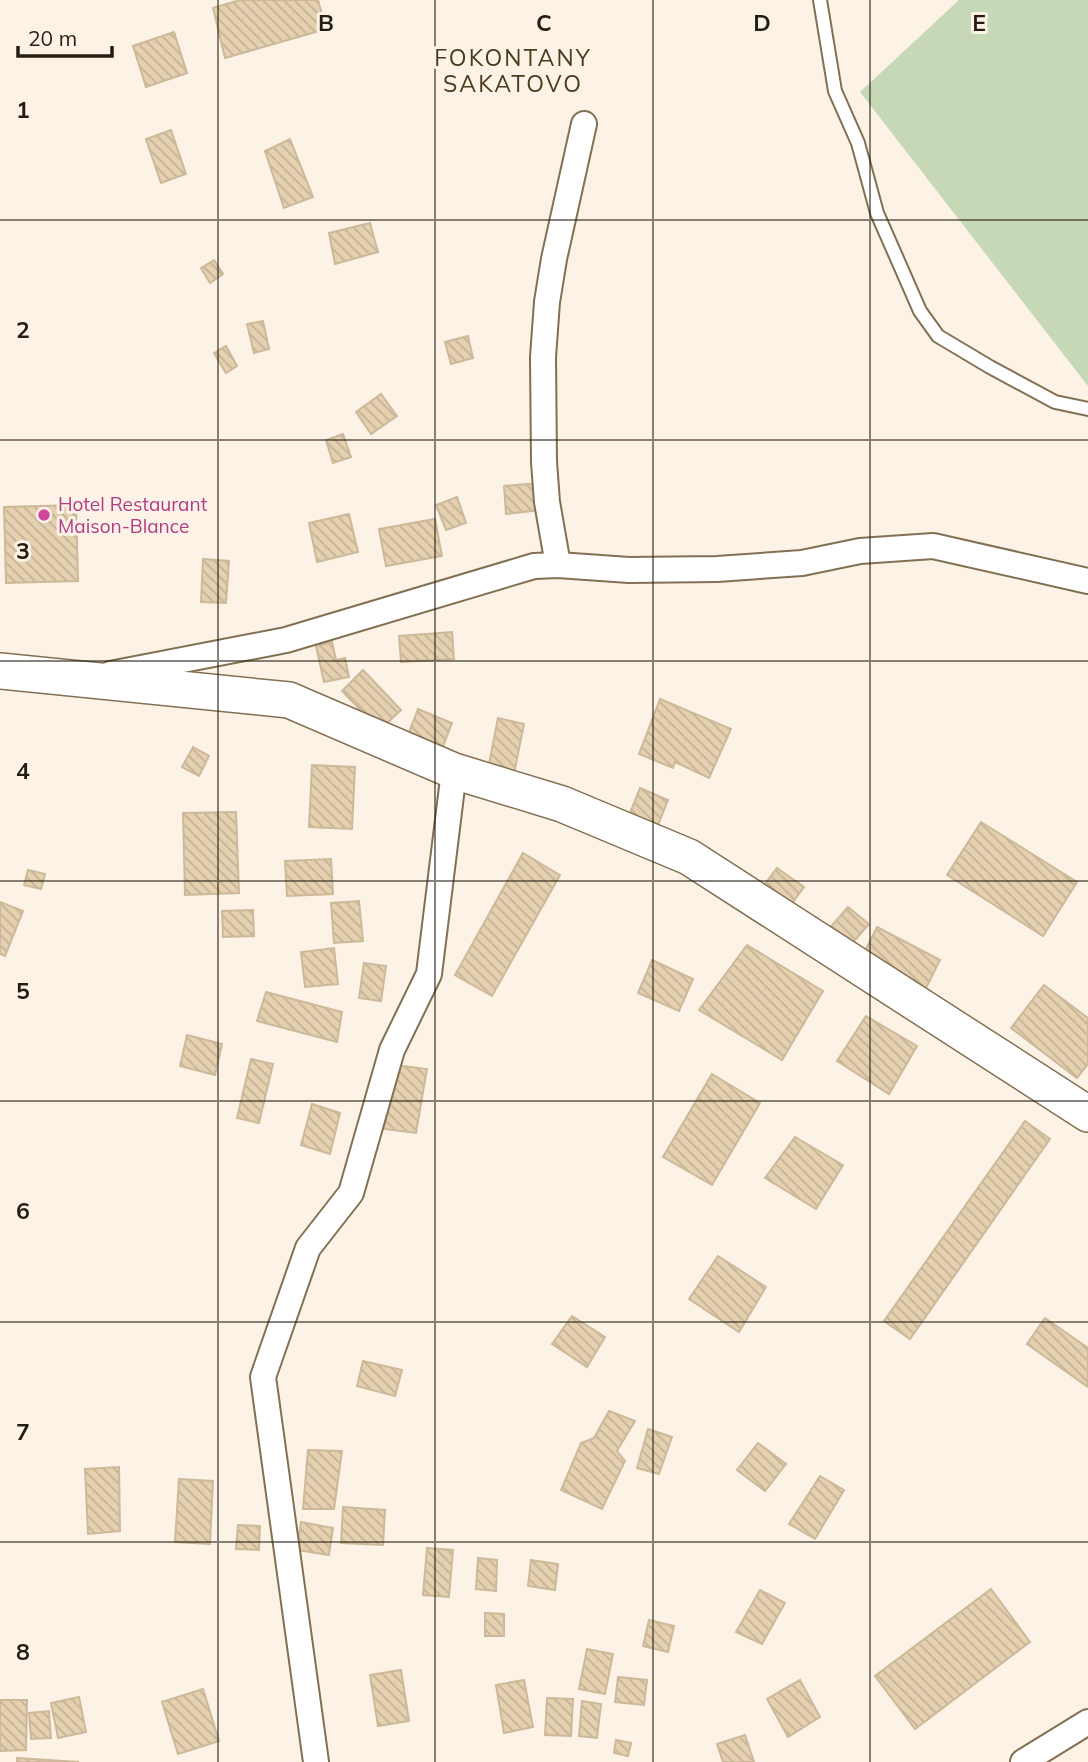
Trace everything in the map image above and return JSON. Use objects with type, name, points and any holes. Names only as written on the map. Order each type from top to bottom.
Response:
[{"type":"street","points":[[558,565],[547,502],[544,462],[543,357],[547,302],[554,259],[570,176],[584,124]]},
{"type":"street","points":[[82,679],[286,640],[534,566],[629,570],[717,569],[802,563],[860,551],[933,546],[1088,581]]},
{"type":"street","points":[[0,671],[289,700],[454,771],[562,804],[689,857],[1088,1114]]},
{"type":"street","points":[[316,1762],[264,1377],[308,1248],[351,1193],[392,1050],[429,974],[454,771]]},
{"type":"street","points":[[1023,1762],[1088,1722]]},
{"type":"lane","points":[[820,0],[835,91],[858,143],[877,213],[920,311],[938,336],[990,368],[1055,401],[1088,409]]},
{"type":"green space","points":[[959,0],[1088,0],[1088,386],[860,92]]},
{"type":"building","points":[[240,0],[318,0],[326,29],[225,58],[213,8]]},
{"type":"building","points":[[174,32],[187,73],[146,87],[133,46]]},
{"type":"building","points":[[171,130],[186,174],[161,183],[146,139]]},
{"type":"building","points":[[290,139],[313,197],[284,208],[265,151]]},
{"type":"building","points":[[370,223],[378,252],[335,264],[329,233]]},
{"type":"building","points":[[214,260],[223,274],[210,283],[201,268]]},
{"type":"building","points":[[263,321],[269,349],[254,353],[247,324]]},
{"type":"building","points":[[468,336],[473,358],[451,364],[445,342]]},
{"type":"building","points":[[226,346],[237,366],[226,373],[214,353]]},
{"type":"building","points":[[381,394],[397,416],[371,434],[356,412]]},
{"type":"building","points":[[343,434],[351,457],[333,463],[326,440]]},
{"type":"building","points":[[538,483],[540,510],[506,514],[504,486]]},
{"type":"building","points":[[457,497],[466,523],[446,530],[436,505]]},
{"type":"building","points":[[76,505],[78,581],[6,583],[4,507]]},
{"type":"building","points":[[349,514],[358,552],[317,562],[309,523]]},
{"type":"building","points":[[435,519],[442,556],[386,566],[379,529]]},
{"type":"building","points":[[203,559],[229,561],[226,603],[201,602]]},
{"type":"building","points":[[452,632],[454,659],[401,662],[399,636]]},
{"type":"building","points":[[332,642],[336,660],[345,658],[349,677],[324,682],[316,646]]},
{"type":"building","points":[[363,670],[401,710],[380,730],[342,691]]},
{"type":"building","points":[[660,699],[731,729],[709,778],[675,762],[673,768],[639,754]]},
{"type":"building","points":[[418,709],[452,723],[442,749],[408,735]]},
{"type":"building","points":[[498,718],[524,724],[513,779],[487,774]]},
{"type":"building","points":[[193,747],[209,756],[199,776],[182,767]]},
{"type":"building","points":[[312,765],[355,767],[352,829],[309,827]]},
{"type":"building","points":[[640,788],[668,800],[656,830],[628,818]]},
{"type":"building","points":[[236,812],[239,893],[185,895],[183,813]]},
{"type":"building","points":[[981,822],[1077,882],[1043,936],[947,875]]},
{"type":"building","points":[[523,853],[560,875],[492,996],[455,975]]},
{"type":"building","points":[[331,859],[333,894],[287,896],[285,861]]},
{"type":"building","points":[[777,868],[804,887],[787,910],[760,891]]},
{"type":"building","points":[[28,870],[45,874],[41,889],[24,885]]},
{"type":"building","points":[[359,901],[363,941],[334,943],[331,903]]},
{"type":"building","points":[[0,902],[23,911],[5,956],[0,954]]},
{"type":"building","points":[[848,907],[869,924],[848,948],[828,930]]},
{"type":"building","points":[[253,910],[254,936],[223,937],[222,911]]},
{"type":"building","points":[[877,927],[940,960],[925,990],[862,957]]},
{"type":"building","points":[[747,945],[823,991],[782,1060],[699,1010]]},
{"type":"building","points":[[334,948],[338,984],[305,987],[301,952]]},
{"type":"building","points":[[652,960],[693,979],[679,1011],[638,993]]},
{"type":"building","points":[[364,963],[386,966],[381,1001],[359,998]]},
{"type":"building","points":[[1044,985],[1088,1018],[1088,1064],[1077,1078],[1011,1028]]},
{"type":"building","points":[[266,992],[342,1012],[337,1042],[257,1021]]},
{"type":"building","points":[[866,1016],[917,1046],[889,1094],[837,1061]]},
{"type":"building","points":[[187,1035],[222,1044],[215,1075],[180,1066]]},
{"type":"building","points":[[251,1059],[273,1064],[259,1123],[237,1118]]},
{"type":"building","points":[[395,1065],[427,1069],[416,1133],[384,1129]]},
{"type":"building","points":[[712,1074],[760,1103],[712,1185],[663,1157]]},
{"type":"building","points":[[312,1104],[340,1113],[330,1154],[301,1145]]},
{"type":"building","points":[[1025,1121],[1050,1139],[910,1339],[884,1321]]},
{"type":"building","points":[[795,1137],[843,1165],[816,1209],[765,1178]]},
{"type":"building","points":[[718,1256],[766,1287],[739,1332],[689,1299]]},
{"type":"building","points":[[572,1316],[605,1337],[587,1367],[552,1344]]},
{"type":"building","points":[[1045,1318],[1088,1348],[1088,1387],[1027,1344]]},
{"type":"building","points":[[363,1361],[402,1370],[395,1396],[357,1386]]},
{"type":"building","points":[[609,1411],[635,1421],[617,1451],[625,1461],[602,1509],[561,1490],[581,1443],[594,1438]]},
{"type":"building","points":[[648,1429],[672,1437],[659,1474],[637,1468]]},
{"type":"building","points":[[758,1443],[786,1464],[765,1491],[737,1470]]},
{"type":"building","points":[[308,1450],[342,1451],[334,1509],[303,1509]]},
{"type":"building","points":[[119,1467],[120,1531],[88,1534],[85,1469]]},
{"type":"building","points":[[820,1476],[844,1490],[815,1539],[789,1524]]},
{"type":"building","points":[[179,1479],[213,1481],[210,1544],[175,1542]]},
{"type":"building","points":[[343,1507],[385,1510],[383,1545],[341,1543]]},
{"type":"building","points":[[301,1522],[333,1528],[329,1555],[297,1550]]},
{"type":"building","points":[[238,1525],[260,1526],[259,1550],[236,1549]]},
{"type":"building","points":[[427,1548],[453,1550],[449,1597],[423,1595]]},
{"type":"building","points":[[478,1558],[497,1560],[496,1591],[476,1589]]},
{"type":"building","points":[[531,1560],[558,1564],[555,1590],[528,1586]]},
{"type":"building","points":[[991,1589],[1030,1642],[915,1729],[875,1676]]},
{"type":"building","points":[[760,1590],[785,1603],[762,1644],[736,1632]]},
{"type":"building","points":[[485,1613],[504,1614],[504,1636],[485,1636]]},
{"type":"building","points":[[649,1620],[674,1626],[668,1652],[643,1646]]},
{"type":"building","points":[[587,1649],[613,1654],[605,1694],[579,1689]]},
{"type":"building","points":[[401,1670],[409,1721],[378,1726],[370,1675]]},
{"type":"building","points":[[618,1677],[647,1680],[644,1705],[615,1702]]},
{"type":"building","points":[[524,1680],[533,1727],[504,1733],[496,1685]]},
{"type":"building","points":[[800,1680],[820,1717],[788,1737],[767,1699]]},
{"type":"building","points":[[203,1689],[219,1741],[178,1754],[162,1702]]},
{"type":"building","points":[[79,1697],[86,1732],[58,1738],[51,1703]]},
{"type":"building","points":[[547,1698],[573,1699],[571,1736],[545,1735]]},
{"type":"building","points":[[0,1700],[27,1700],[26,1750],[0,1751]]},
{"type":"building","points":[[582,1701],[601,1704],[597,1738],[579,1736]]},
{"type":"building","points":[[49,1711],[51,1738],[31,1739],[29,1713]]},
{"type":"building","points":[[745,1735],[754,1762],[723,1762],[717,1744]]},
{"type":"building","points":[[616,1740],[631,1743],[628,1756],[614,1753]]},
{"type":"building","points":[[17,1758],[79,1762],[17,1762]]},
{"type":"place","name":"Hotel Restaurant Maison-Blance","points":[[44,515]]},
{"type":"district","name":"FOKONTANY SAKATOVO","points":[[513,70]]}]
